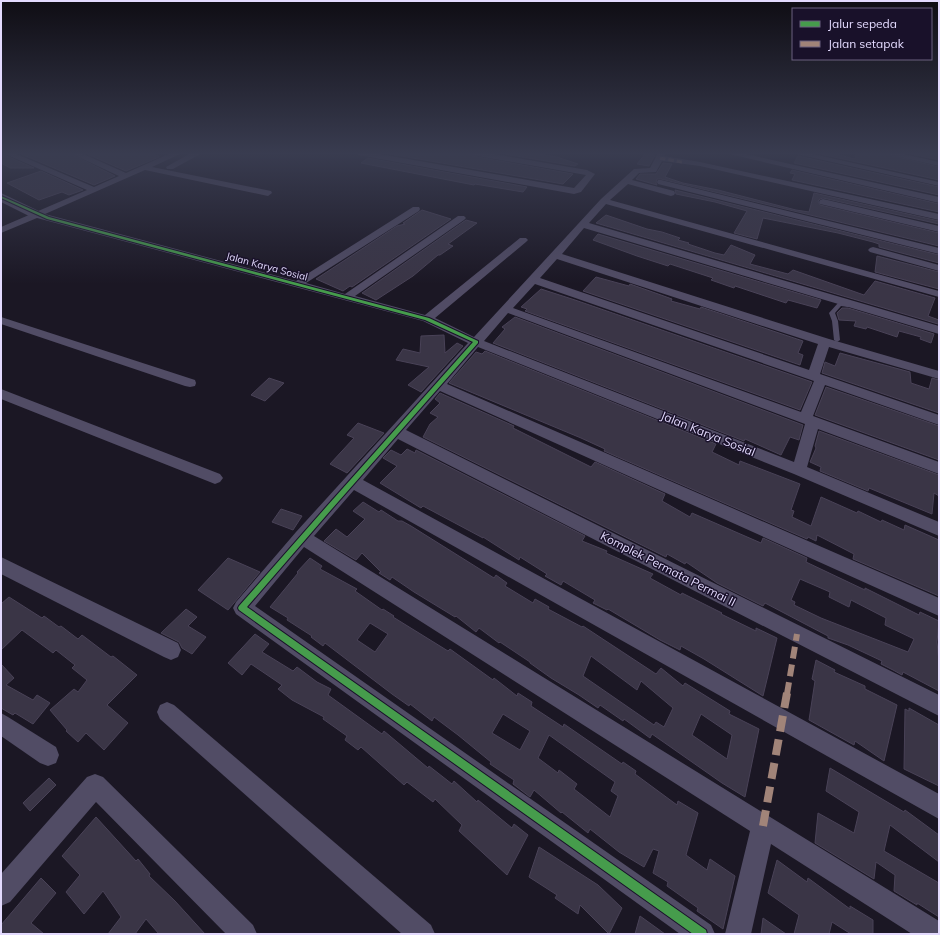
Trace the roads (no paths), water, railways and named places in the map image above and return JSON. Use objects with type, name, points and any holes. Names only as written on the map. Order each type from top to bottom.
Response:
[{"type":"street","points":[[1,197],[44,217]]},
{"type":"street","points":[[29,228],[44,217],[82,197]]},
{"type":"street","points":[[609,197],[476,342],[353,482],[302,537],[242,608],[702,934]]},
{"type":"street","points":[[687,197],[830,233]]},
{"type":"street","points":[[720,197],[939,251]]},
{"type":"street","points":[[847,197],[939,217]]},
{"type":"street","points":[[924,197],[939,200]]},
{"type":"street","points":[[816,200],[939,229]]},
{"type":"street","points":[[604,201],[939,294]]},
{"type":"street","points":[[298,284],[416,209]]},
{"type":"street","points":[[1,230],[44,217]]},
{"type":"street","name":"Jalan Karya Sosial","points":[[44,217],[427,319],[476,342],[799,470],[939,528]]},
{"type":"street","points":[[348,297],[461,218]]},
{"type":"street","points":[[584,225],[939,330]]},
{"type":"street","points":[[427,319],[523,240]]},
{"type":"street","points":[[873,250],[939,268]]},
{"type":"street","points":[[556,255],[939,375]]},
{"type":"street","points":[[534,280],[939,420]]},
{"type":"street","points":[[506,309],[939,468]]},
{"type":"street","points":[[1,320],[190,383]]},
{"type":"street","points":[[799,470],[817,377],[831,341]]},
{"type":"street","points":[[438,385],[939,607]]},
{"type":"street","points":[[1,394],[214,478]]},
{"type":"street","name":"Komplek Permata Permai II","points":[[397,432],[939,706]]},
{"type":"street","points":[[353,482],[939,807]]},
{"type":"street","points":[[302,537],[936,934]]},
{"type":"street","points":[[1,565],[171,650]]},
{"type":"street","points":[[167,712],[422,934]]},
{"type":"street","points":[[1,724],[48,755]]},
{"type":"street","points":[[1,893],[95,785],[244,934]]},
{"type":"street","points":[[738,934],[763,826]]},
{"type":"lane","points":[[831,341],[835,320],[832,313],[840,304],[854,305]]}]
